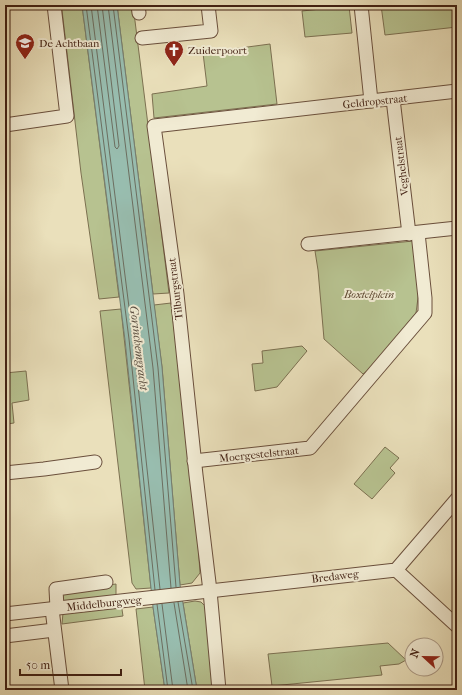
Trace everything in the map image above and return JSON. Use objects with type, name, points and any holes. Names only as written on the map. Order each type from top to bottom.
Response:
[{"type":"street","points":[[5,125],[67,116],[54,5]]},
{"type":"street","points":[[142,38],[211,31],[208,5]]},
{"type":"street","points":[[361,5],[371,101]]},
{"type":"street","name":"Geldropstraat","points":[[292,110],[457,91]]},
{"type":"street","name":"Veghelstraat","points":[[393,99],[416,233]]},
{"type":"street","name":"Tilburgstraat","points":[[219,690],[210,591],[194,461],[177,294],[154,126],[292,110]]},
{"type":"street","points":[[308,244],[457,228]]},
{"type":"street","name":"Moergestelstraat","points":[[194,461],[310,448],[425,313],[425,298],[416,233]]},
{"type":"street","points":[[5,473],[95,462]]},
{"type":"street","points":[[457,500],[396,570],[457,626]]},
{"type":"street","name":"Bredaweg","points":[[182,594],[396,570]]},
{"type":"street","name":"Middelburgweg","points":[[55,608],[56,588],[106,582]]},
{"type":"street","name":"Middelburgweg","points":[[5,614],[182,594]]},
{"type":"street","points":[[55,608],[54,630],[62,690]]},
{"type":"street","points":[[5,636],[54,630]]},
{"type":"green space","points":[[63,5],[82,5],[119,297],[99,299],[81,173],[62,10]]},
{"type":"green space","points":[[117,5],[133,5],[169,293],[153,294]]},
{"type":"green space","points":[[381,5],[457,5],[457,27],[385,35]]},
{"type":"green space","points":[[349,6],[352,33],[305,37],[302,11]]},
{"type":"green space","points":[[270,44],[277,104],[154,118],[152,94],[207,86],[203,53]]},
{"type":"green space","name":"Boxtelplein","points":[[413,241],[419,290],[416,313],[370,369],[363,374],[324,339],[315,251]]},
{"type":"green space","points":[[171,303],[196,512],[200,573],[192,583],[180,585],[162,367],[154,305]]},
{"type":"green space","points":[[121,309],[151,588],[136,589],[132,583],[100,311]]},
{"type":"green space","points":[[302,346],[307,351],[277,387],[255,391],[252,364],[263,363],[262,351]]},
{"type":"green space","points":[[26,371],[29,400],[12,403],[14,423],[7,424],[5,404],[5,373]]},
{"type":"green space","points":[[385,447],[399,458],[390,468],[395,473],[372,499],[354,484]]},
{"type":"green space","points":[[116,584],[116,597],[61,601],[60,592]]},
{"type":"green space","points":[[195,601],[201,602],[206,607],[215,690],[197,690],[183,603]]},
{"type":"green space","points":[[121,603],[123,616],[62,624],[63,613]]},
{"type":"green space","points":[[153,607],[165,690],[145,690],[136,609]]},
{"type":"green space","points":[[388,643],[404,658],[404,661],[399,664],[380,666],[382,675],[272,686],[268,654]]},
{"type":"water","name":"Gorinchemgracht","points":[[82,5],[117,5],[162,367],[180,585],[197,690],[165,690],[153,607],[125,340]]},
{"type":"place","name":"De Achtbaan","points":[[25,60]]},
{"type":"place","name":"Zuiderpoort","points":[[174,67]]}]
